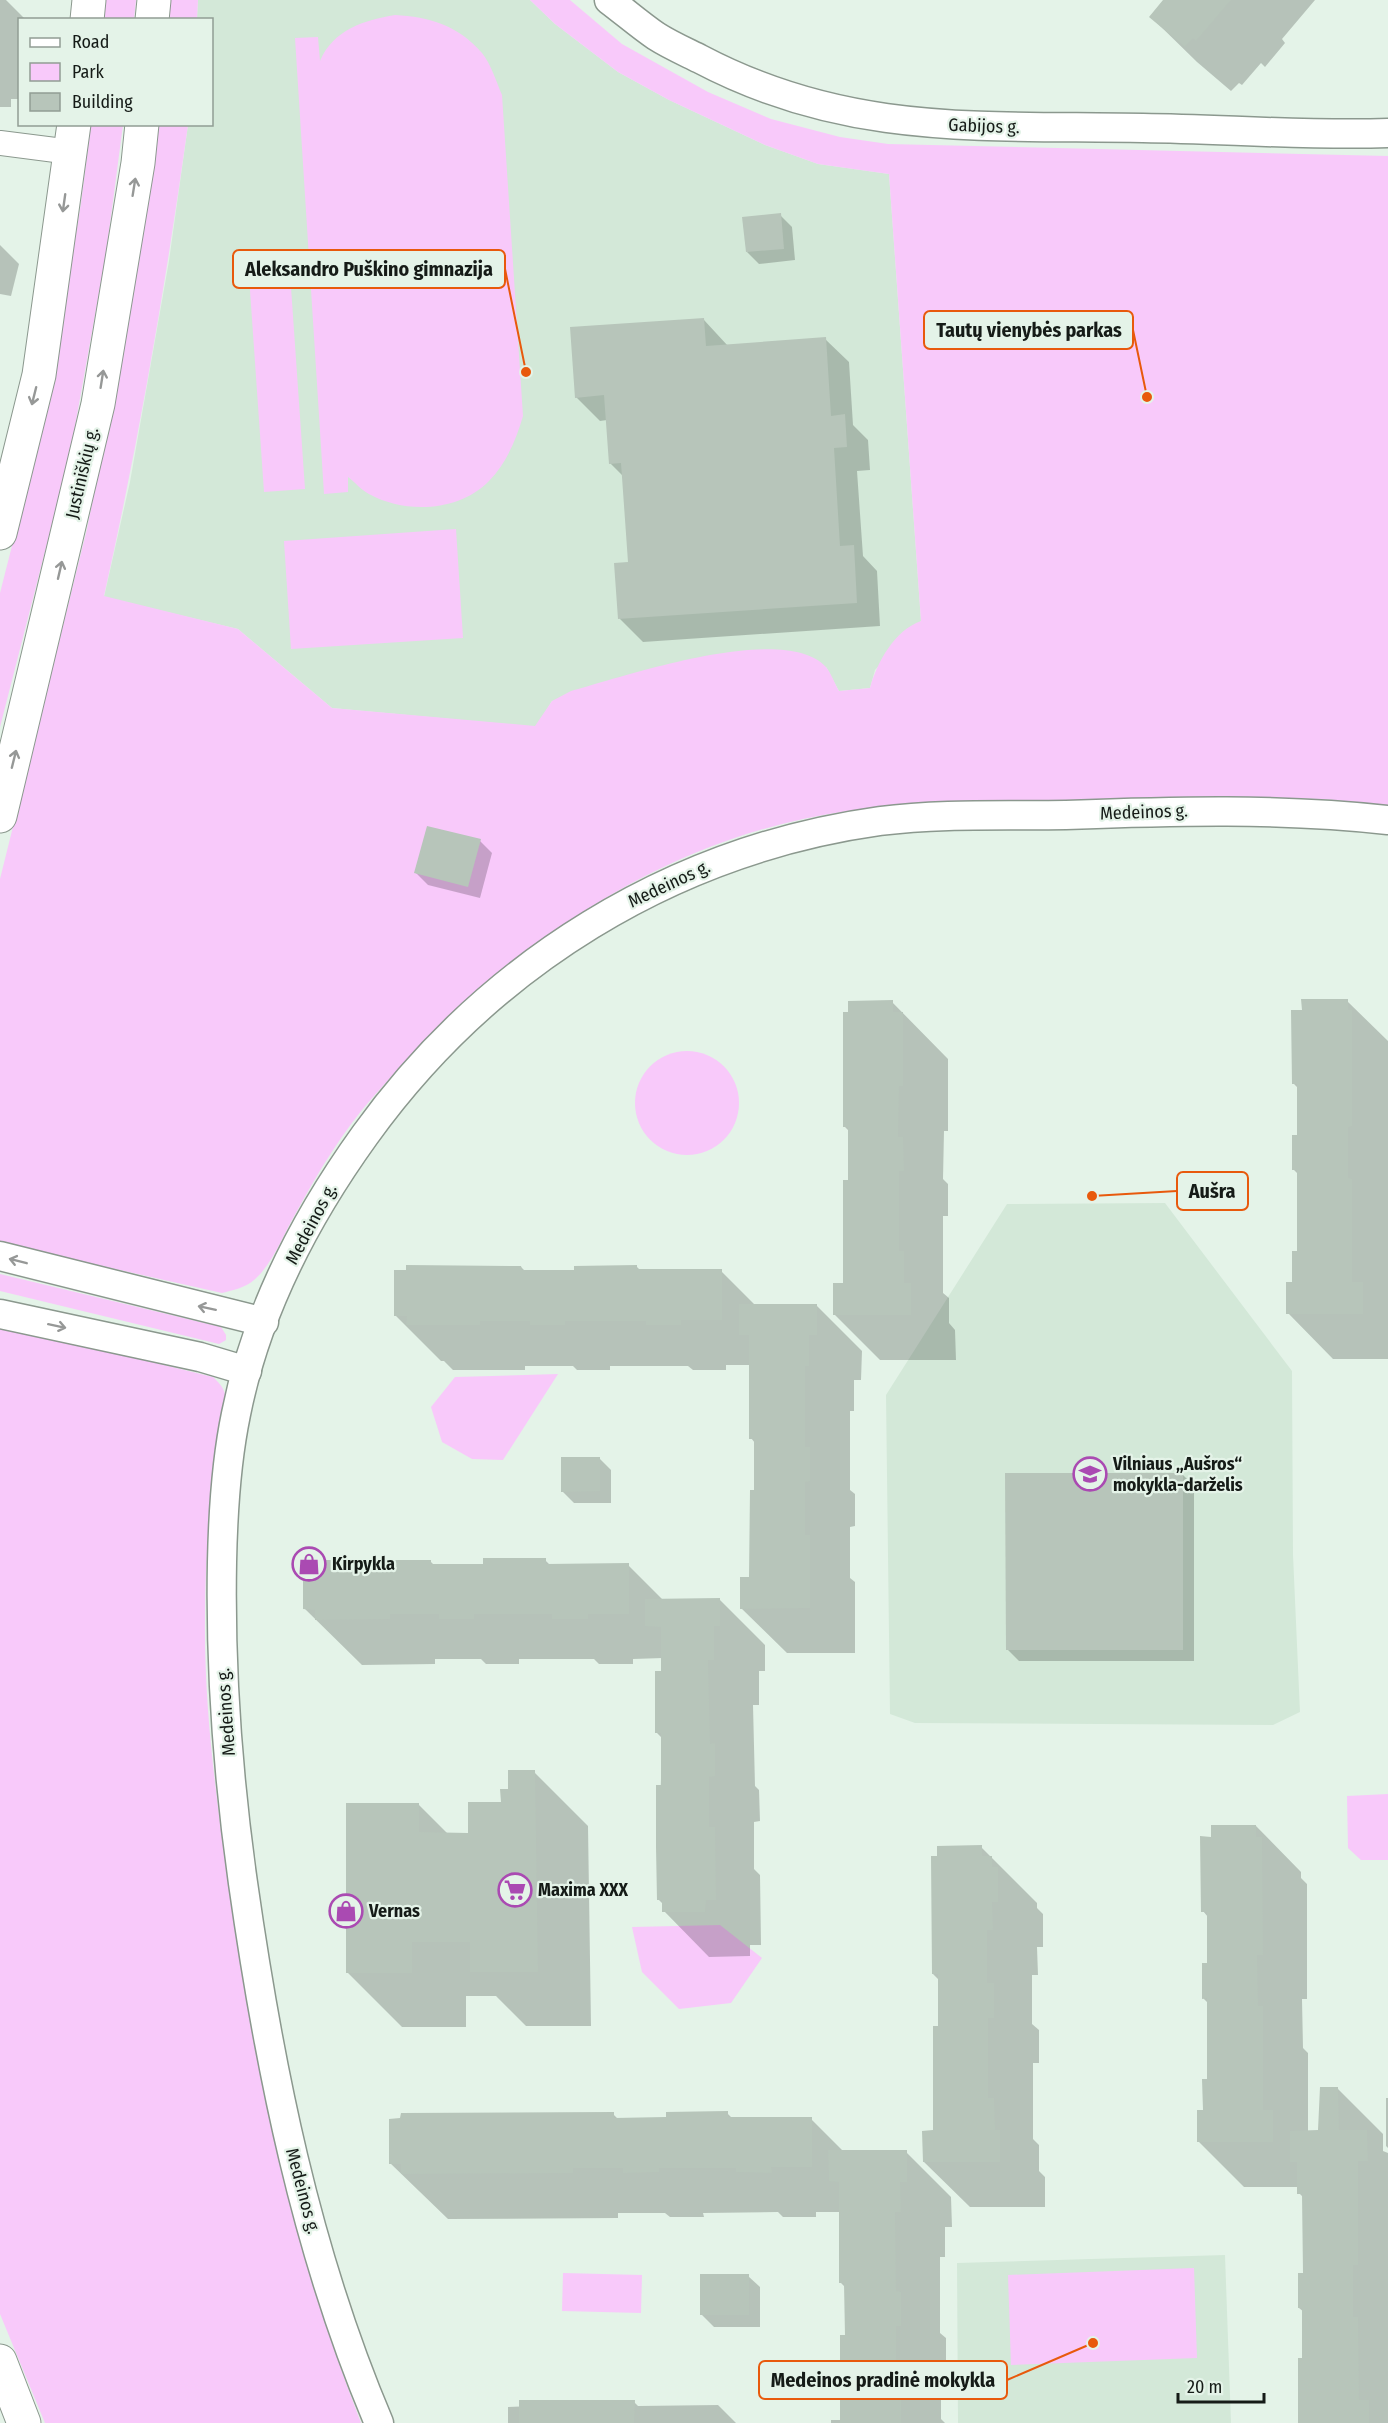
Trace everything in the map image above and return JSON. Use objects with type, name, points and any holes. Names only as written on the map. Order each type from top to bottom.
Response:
[{"type":"main road","points":[[87,18],[89,0]]},
{"type":"main road","points":[[152,18],[153,0]]},
{"type":"main road","name":"Justiniškių g.","points":[[0,816],[98,404],[138,163],[142,126]]},
{"type":"main road","points":[[0,533],[39,375],[73,138]]},
{"type":"main road","points":[[0,2361],[24,2423]]},
{"type":"street","name":"Gabijos g.","points":[[609,0],[657,37],[727,74],[793,99],[849,113],[916,123],[998,128],[1127,127],[1388,133]]},
{"type":"street","points":[[0,143],[73,138]]},
{"type":"street","name":"Medeinos g.","points":[[379,2423],[344,2335],[292,2151],[265,2019],[237,1840],[223,1676],[221,1606],[223,1520],[236,1409],[264,1322],[312,1215],[377,1118],[442,1042],[477,1009],[559,943],[610,912],[665,884],[720,860],[775,842],[824,831],[922,817],[1193,811],[1310,813],[1388,820]]},
{"type":"street","points":[[0,1256],[264,1322]]},
{"type":"street","points":[[0,1314],[200,1357],[247,1371]]},
{"type":"shaded area","points":[[198,0],[530,0],[555,24],[618,72],[669,100],[765,145],[818,164],[889,174],[921,621],[875,670],[870,688],[839,691],[826,667],[552,701],[536,727],[332,708],[238,629],[104,597],[130,482],[169,261],[188,126],[213,126],[213,18],[197,18]]},
{"type":"shaded area","name":"Vilniaus „Aušros“ mokykla-darželis","points":[[1165,1203],[1292,1371],[1293,1555],[1300,1712],[1273,1725],[915,1723],[890,1714],[886,1395],[1007,1204]]},
{"type":"shaded area","points":[[1225,2255],[1231,2423],[958,2423],[957,2263]]},
{"type":"green space","points":[[101,0],[136,0],[134,18],[100,18]]},
{"type":"green space","points":[[170,0],[198,0],[197,18],[168,18]]},
{"type":"green space","points":[[530,0],[570,0],[622,44],[708,92],[771,119],[840,137],[888,144],[1388,156],[1388,806],[1293,798],[974,801],[880,807],[777,825],[710,847],[646,876],[585,910],[528,951],[473,996],[422,1045],[362,1110],[323,1167],[267,1266],[247,1285],[222,1293],[0,1243],[0,879],[87,529],[131,303],[158,126],[188,126],[151,361],[104,596],[238,629],[332,708],[535,726],[552,701],[571,691],[663,665],[702,656],[741,651],[776,649],[805,654],[826,667],[839,691],[870,688],[877,668],[888,648],[903,632],[921,621],[889,174],[818,164],[765,145],[669,100],[618,72],[555,24]]},
{"type":"green space","points":[[395,15],[442,24],[473,43],[491,67],[502,95],[523,416],[510,450],[489,481],[463,499],[431,507],[399,505],[383,500],[366,492],[348,477],[348,492],[324,494],[295,38],[318,37],[320,61],[333,41],[341,34],[372,20]]},
{"type":"green space","points":[[91,126],[123,126],[106,254],[70,454],[0,727],[0,593],[27,487],[62,319]]},
{"type":"green space","points":[[290,273],[305,489],[264,492],[249,276]]},
{"type":"green space","points":[[456,529],[463,638],[291,649],[284,541]]},
{"type":"green space","points":[[687,1051],[707,1055],[724,1066],[735,1083],[739,1103],[735,1123],[724,1140],[707,1151],[687,1155],[667,1151],[650,1140],[639,1123],[635,1103],[639,1083],[650,1066],[667,1055]]},
{"type":"green space","points":[[0,1274],[221,1327],[226,1340],[219,1344],[0,1291]]},
{"type":"green space","points":[[0,1325],[213,1377],[225,1394],[211,1497],[205,1598],[206,1685],[220,1820],[251,2023],[280,2159],[316,2292],[361,2423],[45,2423],[0,2314]]},
{"type":"green space","points":[[558,1374],[503,1460],[472,1459],[442,1442],[431,1407],[455,1377]]},
{"type":"green space","points":[[1388,1794],[1388,1860],[1361,1860],[1348,1848],[1347,1796]]},
{"type":"green space","points":[[720,1925],[762,1958],[731,2003],[679,2009],[642,1972],[632,1927]]},
{"type":"green space","points":[[1194,2268],[1197,2358],[1011,2365],[1008,2275]]},
{"type":"green space","points":[[563,2273],[642,2275],[641,2313],[562,2311]]},
{"type":"building","points":[[1163,0],[1231,0],[1196,41],[1193,38],[1185,47],[1149,17]]},
{"type":"building","points":[[781,213],[784,249],[746,252],[742,217]]},
{"type":"building","points":[[704,318],[706,346],[826,337],[831,416],[845,414],[847,447],[834,448],[840,546],[854,545],[857,603],[618,619],[614,563],[628,562],[621,463],[609,464],[604,395],[575,398],[570,327]]},
{"type":"building","points":[[427,826],[481,839],[468,887],[414,873]]},
{"type":"building","points":[[1301,999],[1348,999],[1348,1010],[1352,1010],[1352,1126],[1348,1127],[1348,1178],[1352,1179],[1352,1282],[1363,1282],[1363,1314],[1286,1314],[1286,1282],[1292,1282],[1292,1251],[1297,1251],[1297,1170],[1292,1170],[1292,1135],[1297,1135],[1297,1084],[1292,1084],[1291,1010],[1302,1010]]},
{"type":"building","points":[[893,1000],[893,1012],[903,1012],[903,1086],[899,1086],[898,1137],[903,1137],[904,1171],[899,1171],[899,1251],[904,1251],[904,1283],[911,1283],[911,1315],[833,1315],[833,1283],[843,1283],[843,1180],[848,1180],[848,1127],[843,1127],[843,1012],[848,1012],[848,1001]]},
{"type":"building","points":[[406,1265],[521,1266],[522,1270],[574,1270],[574,1266],[637,1265],[637,1269],[722,1269],[722,1320],[681,1320],[681,1325],[646,1325],[646,1321],[565,1321],[565,1325],[530,1325],[530,1321],[480,1321],[480,1325],[406,1325],[407,1316],[394,1316],[394,1270],[406,1270]]},
{"type":"building","points":[[739,1304],[817,1304],[817,1335],[809,1335],[809,1366],[805,1366],[805,1447],[810,1447],[810,1481],[805,1482],[805,1535],[810,1535],[810,1608],[740,1609],[740,1577],[749,1577],[750,1490],[754,1490],[754,1439],[749,1439],[749,1335],[739,1335]]},
{"type":"building","points":[[561,1457],[600,1457],[600,1491],[561,1492]]},
{"type":"building","points":[[1005,1473],[1183,1473],[1183,1650],[1006,1650]]},
{"type":"building","points":[[483,1558],[546,1558],[546,1564],[629,1563],[629,1614],[588,1614],[588,1619],[552,1619],[552,1614],[474,1614],[474,1619],[439,1619],[439,1614],[390,1614],[390,1619],[315,1620],[315,1610],[303,1609],[303,1564],[315,1564],[315,1560],[431,1560],[431,1564],[483,1564]]},
{"type":"building","points":[[720,1598],[720,1626],[714,1626],[714,1660],[708,1660],[710,1744],[715,1743],[715,1776],[709,1777],[709,1827],[715,1827],[716,1900],[706,1900],[705,1912],[662,1912],[662,1900],[657,1900],[656,1847],[656,1785],[661,1785],[661,1733],[655,1733],[655,1671],[661,1671],[661,1627],[645,1626],[645,1599]]},
{"type":"building","points":[[508,1770],[535,1770],[538,1972],[470,1972],[470,1942],[412,1942],[412,1973],[346,1973],[346,1803],[419,1803],[419,1832],[468,1833],[468,1802],[501,1802],[500,1789],[508,1789]]},
{"type":"building","points":[[1211,1825],[1256,1825],[1256,1837],[1262,1837],[1263,1955],[1257,1955],[1258,2006],[1263,2006],[1263,2110],[1273,2110],[1273,2142],[1197,2142],[1197,2110],[1203,2110],[1202,2079],[1207,2079],[1207,1998],[1202,1999],[1202,1963],[1207,1963],[1207,1912],[1201,1912],[1200,1836],[1211,1837]]},
{"type":"building","points":[[982,1845],[982,1856],[992,1856],[992,1867],[998,1867],[998,1902],[992,1902],[993,1930],[987,1930],[987,1983],[994,1983],[994,2018],[988,2018],[988,2098],[994,2098],[995,2130],[1000,2130],[1000,2162],[923,2162],[922,2131],[933,2130],[933,2026],[938,2026],[938,1974],[932,1974],[931,1856],[937,1856],[937,1846]]},
{"type":"building","points":[[1320,2087],[1338,2087],[1339,2130],[1367,2130],[1368,2161],[1358,2161],[1358,2265],[1353,2265],[1353,2317],[1358,2317],[1359,2400],[1369,2400],[1369,2423],[1298,2423],[1298,2358],[1302,2358],[1302,2308],[1298,2308],[1298,2273],[1303,2273],[1302,2194],[1297,2194],[1297,2162],[1290,2162],[1290,2131],[1318,2130]]},
{"type":"building","points":[[728,2111],[728,2117],[812,2117],[812,2167],[771,2167],[772,2173],[736,2172],[736,2168],[659,2168],[659,2172],[623,2173],[623,2168],[573,2168],[573,2173],[401,2174],[401,2164],[389,2164],[389,2119],[400,2118],[401,2113],[614,2112],[614,2118],[666,2117],[666,2112]]},
{"type":"building","points":[[828,2150],[907,2150],[907,2182],[900,2182],[901,2212],[895,2212],[896,2291],[901,2292],[901,2326],[896,2326],[896,2377],[901,2377],[901,2423],[840,2423],[840,2335],[845,2335],[844,2283],[839,2283],[839,2182],[829,2181]]},
{"type":"building","points":[[700,2274],[749,2274],[749,2315],[700,2315]]},
{"type":"building","points":[[519,2400],[635,2400],[634,2423],[519,2423]]},
{"type":"place","name":"Aleksandro Puškino gimnazija","points":[[526,372]]},
{"type":"place","name":"Tautų vienybės parkas","points":[[1147,397]]},
{"type":"place","name":"Aušra","points":[[1092,1196]]},
{"type":"place","name":"Vilniaus „Aušros“ mokykla-darželis","points":[[1090,1474]]},
{"type":"place","name":"Kirpykla","points":[[309,1564]]},
{"type":"place","name":"Maxima XXX","points":[[515,1890]]},
{"type":"place","name":"Vernas","points":[[346,1911]]},
{"type":"place","name":"Medeinos pradinė mokykla","points":[[1093,2343]]}]
